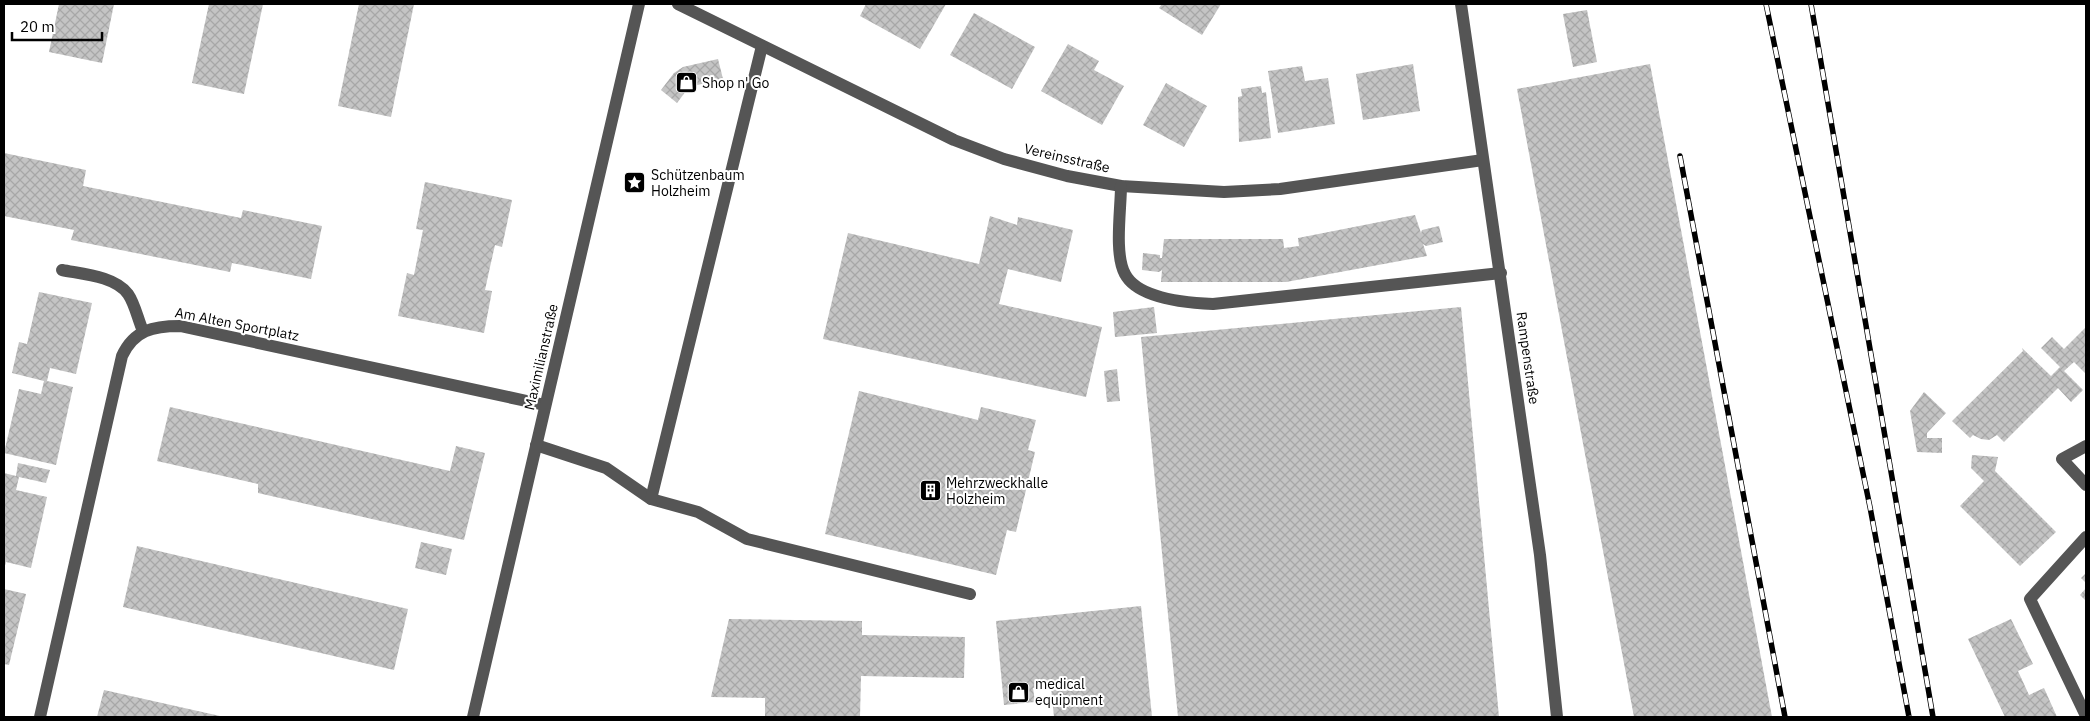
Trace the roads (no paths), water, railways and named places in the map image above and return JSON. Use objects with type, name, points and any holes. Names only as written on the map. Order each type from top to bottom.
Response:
[{"type":"street","name":"Maximilianstraße","points":[[473,717],[639,4]]},
{"type":"street","name":"Vereinsstraße","points":[[678,4],[954,140],[1004,159],[1067,176],[1121,186],[1224,192],[1280,189],[1483,160]]},
{"type":"street","name":"Rampenstraße","points":[[1462,4],[1540,555],[1557,717]]},
{"type":"street","points":[[651,499],[762,46]]},
{"type":"street","points":[[1121,186],[1121,262],[1125,275],[1134,285],[1149,292],[1182,302],[1214,304],[1501,272]]},
{"type":"street","points":[[40,717],[122,356],[127,346],[143,331],[129,295],[121,287],[106,280],[62,270]]},
{"type":"street","name":"Am Alten Sportplatz","points":[[143,331],[158,326],[180,326],[545,405]]},
{"type":"street","points":[[536,445],[606,468],[651,499],[698,512],[747,538],[970,594]]},
{"type":"street","points":[[2086,446],[2062,459],[2086,485]]},
{"type":"street","points":[[2086,537],[2030,600],[2086,716]]},
{"type":"railway","points":[[1766,4],[1870,507],[1909,717]]},
{"type":"railway","points":[[1811,4],[1933,717]]},
{"type":"railway","points":[[1680,156],[1785,717]]},
{"type":"place","name":"Shop n' Go","points":[[686,83]]},
{"type":"place","name":"Schützenbaum Holzheim","points":[[635,183]]},
{"type":"place","name":"Mehrzweckhalle Holzheim","points":[[930,491]]},
{"type":"place","name":"medical equipment","points":[[1019,692]]}]
